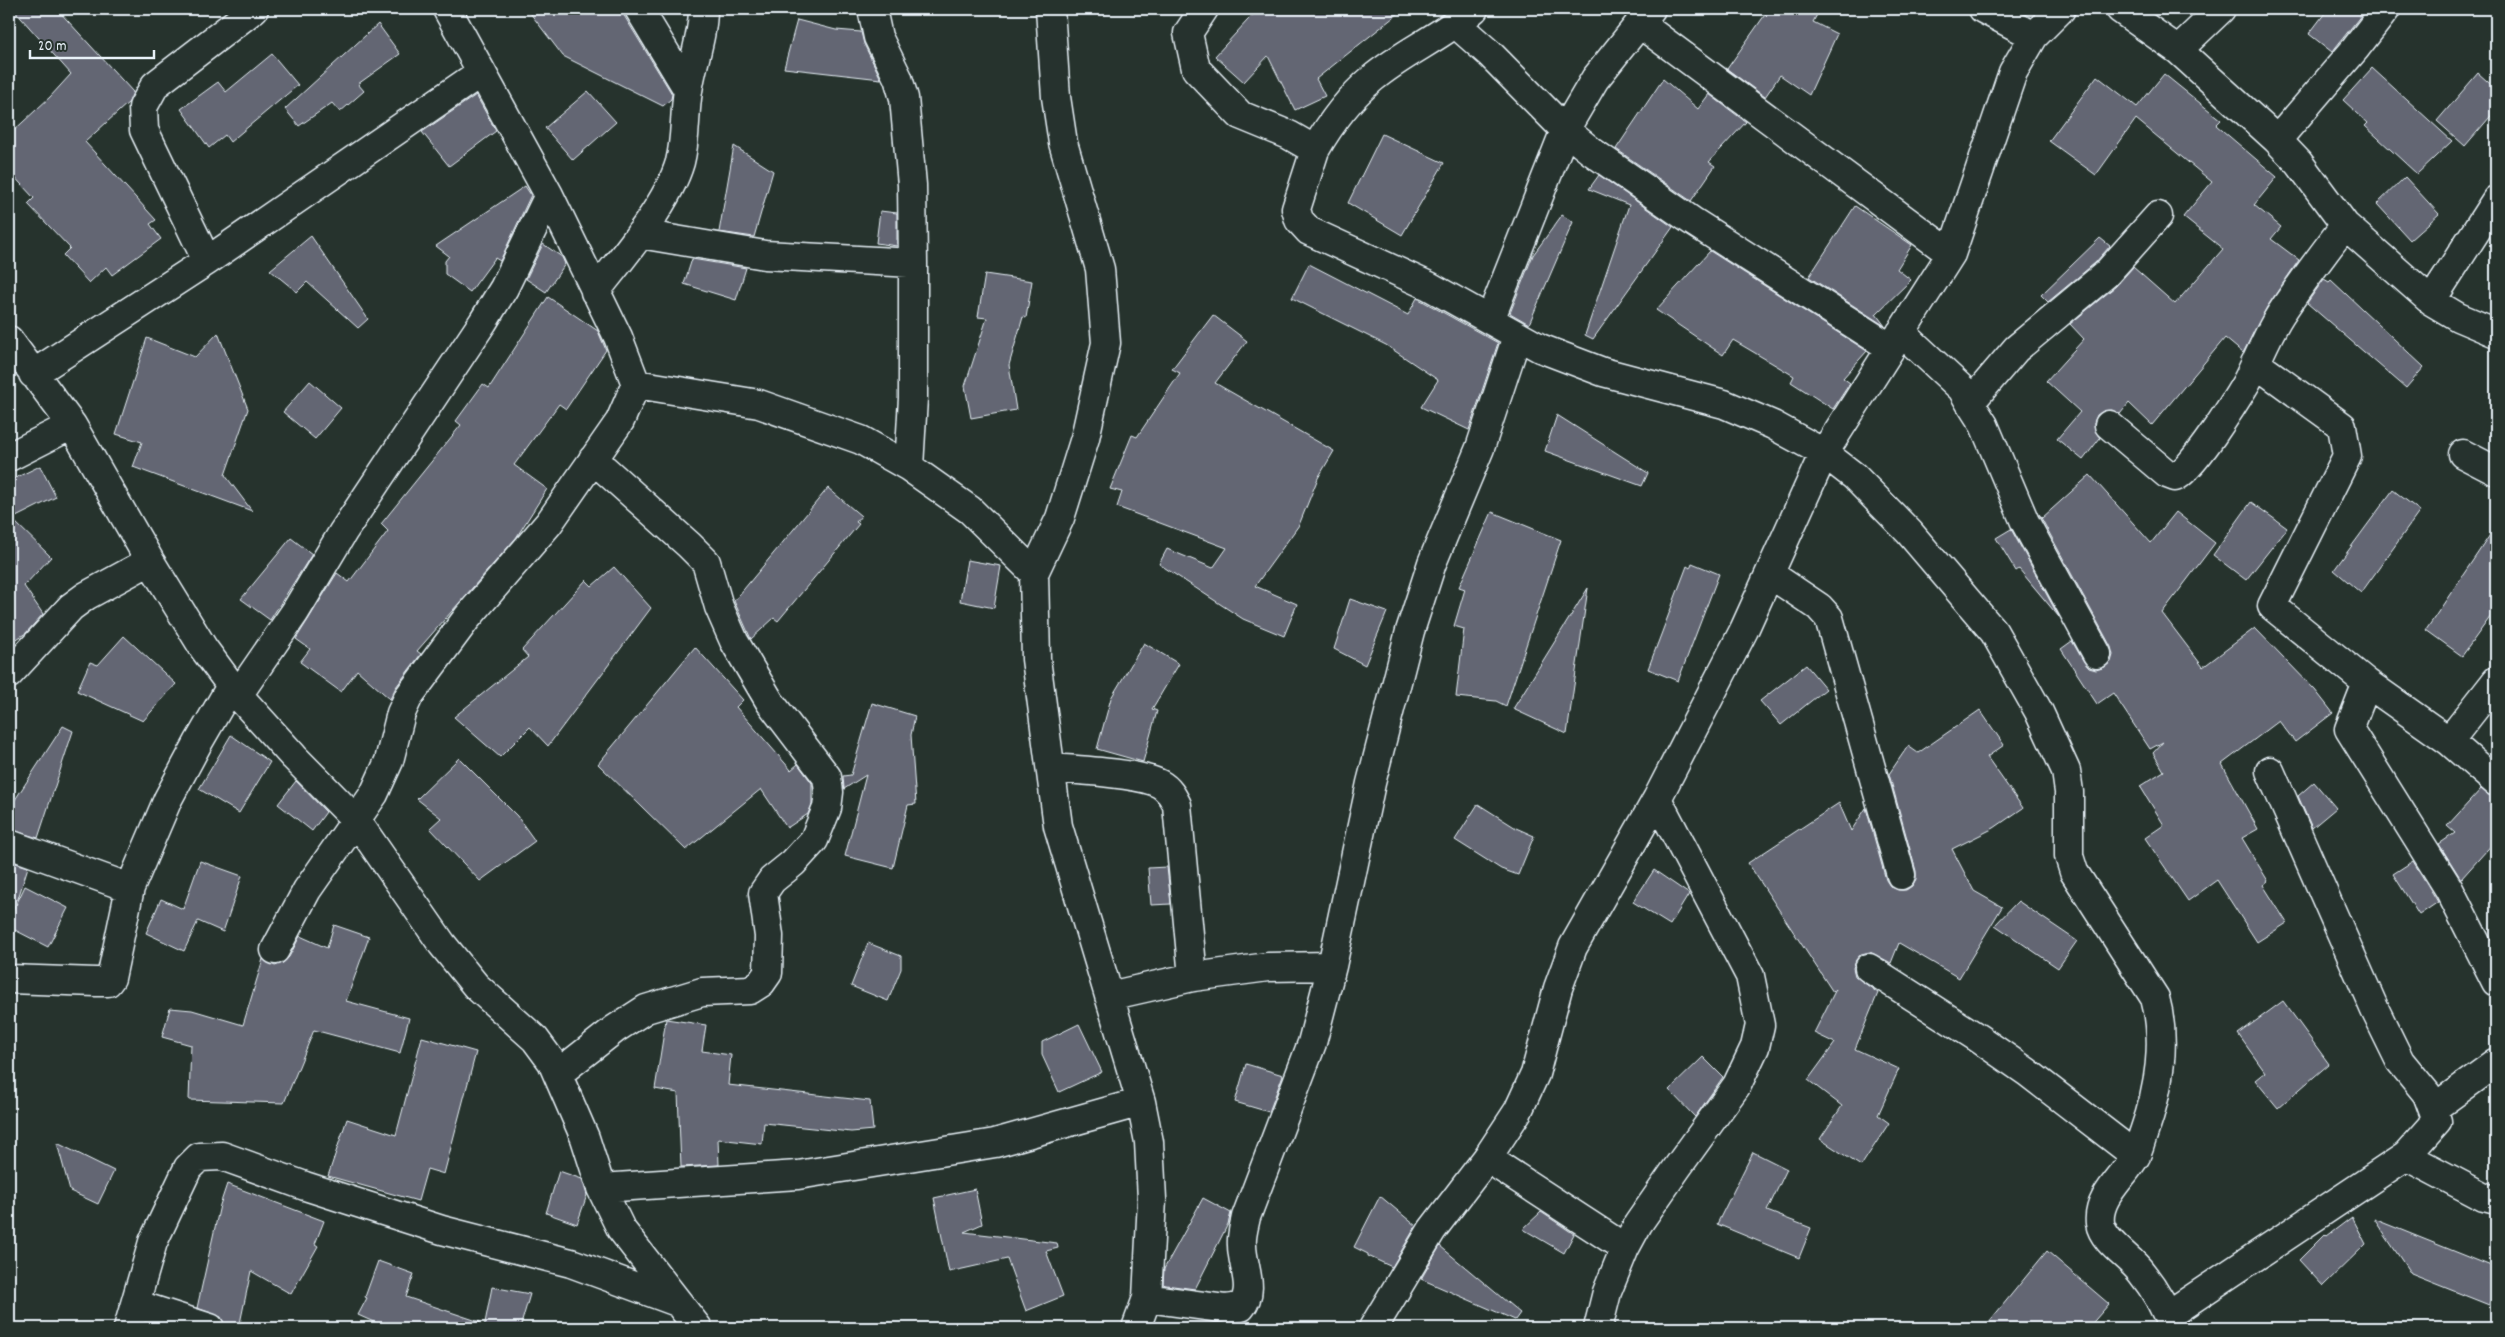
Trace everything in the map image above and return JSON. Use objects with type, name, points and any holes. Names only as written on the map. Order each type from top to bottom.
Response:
[{"type":"street","points":[[207,261],[144,130],[143,107],[155,85],[254,9]]},
{"type":"street","points":[[275,950],[307,890],[374,794],[389,762],[401,713],[409,696],[467,618],[549,523],[620,421],[636,384],[618,336],[549,195],[480,73],[447,9]]},
{"type":"street","points":[[640,9],[688,90]]},
{"type":"street","points":[[595,292],[640,234],[669,186],[679,164],[685,139],[688,90],[698,52],[703,9]]},
{"type":"street","points":[[872,9],[878,37],[898,78],[904,98],[912,185],[913,398],[909,467]]},
{"type":"street","points":[[1050,9],[1056,97],[1063,143],[1100,269],[1106,344],[1086,438],[1060,518],[1034,572],[1036,659],[1058,826],[1141,1102],[1148,1142],[1152,1199],[1147,1298],[1136,1328]]},
{"type":"street","points":[[1204,9],[1188,34],[1196,69],[1240,115],[1289,135],[1315,150]]},
{"type":"street","points":[[1983,9],[2034,36]]},
{"type":"street","points":[[1373,1328],[1432,1230],[1487,1158],[1518,1111],[1535,1074],[1558,988],[1573,947],[1657,798],[1744,630],[1824,453],[1951,254],[1998,123],[2004,93],[2013,72],[2034,36],[2061,9]]},
{"type":"street","points":[[2120,9],[2178,50],[2277,140],[2299,163],[2345,225],[2431,301],[2458,317],[2496,333]]},
{"type":"street","points":[[2178,50],[2221,9]]},
{"type":"street","points":[[2277,140],[2355,49],[2386,9]]},
{"type":"street","points":[[2097,654],[2050,572],[2025,522],[1984,425],[1962,389],[1896,340],[1684,215],[1591,151],[1565,130],[1490,54],[1465,16],[1373,78],[1346,103],[1330,123],[1315,150],[1296,209],[1299,220],[1309,231],[1406,275],[1540,348],[1603,372],[1724,404],[1773,425],[1824,453],[1854,476],[1909,532],[1994,632],[2039,712],[2066,771],[2069,792],[2069,856],[2074,872],[2155,998],[2160,1018],[2160,1054],[2152,1108],[2136,1156],[2112,1188],[2100,1210],[2102,1231],[2141,1271],[2170,1321],[2406,1156],[2437,1121],[2434,1108],[2427,1094],[2400,1061],[2270,771]]},
{"type":"street","points":[[1490,320],[1565,130],[1595,80],[1645,16],[1951,254]]},
{"type":"street","points":[[33,374],[207,261],[480,73]]},
{"type":"street","points":[[9,979],[108,982],[113,975],[130,888],[168,799],[198,743],[235,691],[296,612],[343,532],[483,322],[504,288],[549,195]]},
{"type":"street","points":[[2431,301],[2496,200]]},
{"type":"street","points":[[1970,403],[2016,349],[2106,274],[2158,216]]},
{"type":"street","points":[[2109,425],[2167,474],[2178,476],[2205,445],[2246,383],[2280,314],[2345,225]]},
{"type":"street","points":[[640,234],[765,255],[913,263]]},
{"type":"street","points":[[1147,1298],[1234,1309],[1241,1307],[1246,1299],[1248,1287],[1242,1246],[1246,1218],[1312,1043],[1332,966],[1371,783],[1392,710],[1410,631],[1432,563],[1480,448],[1517,336]]},
{"type":"street","points":[[9,340],[72,425],[150,561],[204,648],[235,691],[294,757],[356,820],[442,944],[476,986],[535,1039],[558,1073],[602,1188],[621,1229],[698,1328]]},
{"type":"street","points":[[2255,363],[2342,426],[2347,456],[2272,606],[2367,683],[2449,741],[2496,782]]},
{"type":"street","points":[[636,384],[734,399],[785,411],[861,440],[909,467],[970,510],[1034,572]]},
{"type":"street","points":[[9,456],[72,425]]},
{"type":"street","points":[[2463,454],[2496,471]]},
{"type":"street","points":[[558,1073],[615,1029],[646,1009],[702,992],[750,990],[761,983],[768,973],[769,936],[763,893],[766,886],[793,863],[814,840],[827,808],[829,792],[823,770],[770,702],[734,641],[719,607],[706,562],[593,459]]},
{"type":"street","points":[[9,674],[71,607],[86,596],[150,561]]},
{"type":"street","points":[[1770,574],[1819,607],[1828,618],[1901,875]]},
{"type":"street","points":[[2449,741],[2496,681]]},
{"type":"street","points":[[2367,683],[2349,730],[2449,889],[2496,982]]},
{"type":"street","points":[[1051,768],[1090,771],[1152,780],[1167,789],[1173,796],[1177,805],[1193,977]]},
{"type":"street","points":[[1598,1328],[1606,1292],[1624,1248],[1638,1224],[1737,1085],[1755,1047],[1760,1025],[1750,976],[1657,798]]},
{"type":"street","points":[[9,844],[130,888]]},
{"type":"street","points":[[1109,996],[1193,977],[1268,968],[1332,966]]},
{"type":"street","points":[[1869,968],[1999,1052],[2136,1156]]},
{"type":"street","points":[[2434,1108],[2496,1062]]},
{"type":"street","points":[[602,1188],[798,1175],[995,1144],[1141,1102]]},
{"type":"street","points":[[210,1328],[132,1316],[153,1242],[188,1168],[199,1157],[222,1156],[305,1186],[442,1230],[571,1263],[677,1302]]},
{"type":"street","points":[[2406,1156],[2484,1197],[2496,1200]]},
{"type":"street","points":[[1487,1158],[1624,1248]]},
{"type":"building","points":[[13,9],[57,9],[133,92],[129,102],[85,142],[156,220],[150,224],[161,239],[112,275],[106,267],[89,283],[63,255],[70,248],[28,204],[34,198],[9,171],[9,135],[50,97],[71,74]]},
{"type":"building","points":[[527,9],[620,9],[672,94],[671,99],[663,106],[563,56]]},
{"type":"building","points":[[1258,9],[1404,9],[1316,79],[1325,96],[1295,110],[1268,56],[1244,82],[1215,56]]},
{"type":"building","points":[[1769,9],[1820,9],[1813,22],[1837,34],[1809,95],[1780,75],[1765,97],[1727,69]]},
{"type":"building","points":[[2328,9],[2366,9],[2332,52],[2309,34]]},
{"type":"building","points":[[797,20],[836,30],[861,32],[864,44],[881,79],[784,68]]},
{"type":"building","points":[[378,24],[400,54],[358,84],[364,91],[340,112],[332,103],[299,126],[285,109]]},
{"type":"building","points":[[272,54],[298,85],[230,142],[225,135],[209,148],[181,109],[218,82],[226,92]]},
{"type":"building","points":[[2372,68],[2452,141],[2417,174],[2365,126],[2368,123],[2343,100]]},
{"type":"building","points":[[2478,73],[2496,89],[2496,110],[2465,146],[2437,121]]},
{"type":"building","points":[[2164,74],[2221,120],[2216,125],[2277,177],[2254,205],[2281,227],[2271,239],[2299,260],[2267,307],[2243,353],[2225,338],[2152,425],[2129,403],[2120,414],[2112,410],[2103,411],[2097,415],[2094,423],[2095,431],[2100,438],[2083,460],[2057,439],[2080,412],[2046,381],[2084,339],[2070,324],[2116,286],[2133,267],[2175,304],[2223,249],[2183,217],[2212,182],[2136,119],[2096,175],[2049,141],[2097,76],[2137,107]]},
{"type":"building","points":[[1663,79],[1698,109],[1709,94],[1746,122],[1709,162],[1715,166],[1691,201],[1616,149]]},
{"type":"building","points":[[588,91],[616,122],[573,160],[545,128]]},
{"type":"building","points":[[476,95],[496,131],[449,166],[422,132]]},
{"type":"building","points":[[1382,134],[1444,163],[1402,235],[1348,203]]},
{"type":"building","points":[[734,146],[773,171],[754,237],[719,232]]},
{"type":"building","points":[[1599,175],[1673,227],[1593,339],[1585,335],[1629,205],[1589,189]]},
{"type":"building","points":[[2405,177],[2439,214],[2410,240],[2377,204]]},
{"type":"building","points":[[525,186],[531,195],[500,261],[495,258],[470,292],[445,274],[445,261],[449,256],[436,246]]},
{"type":"building","points":[[1855,206],[1912,245],[1897,269],[1911,280],[1876,314],[1885,326],[1809,277]]},
{"type":"building","points":[[880,211],[897,213],[897,246],[876,243]]},
{"type":"building","points":[[1562,215],[1573,222],[1529,324],[1510,313],[1533,255]]},
{"type":"building","points":[[311,236],[368,319],[358,328],[307,282],[297,292],[270,270]]},
{"type":"building","points":[[2100,238],[2110,246],[2095,263],[2048,302],[2041,295]]},
{"type":"building","points":[[543,244],[562,257],[565,264],[546,292],[526,279]]},
{"type":"building","points":[[1710,251],[1867,351],[1843,378],[1850,383],[1833,409],[1791,382],[1794,376],[1733,340],[1723,355],[1656,310]]},
{"type":"building","points":[[692,259],[746,268],[736,300],[684,284]]},
{"type":"building","points":[[1309,264],[1408,315],[1417,298],[1498,343],[1469,430],[1421,407],[1438,380],[1386,345],[1292,298]]},
{"type":"building","points":[[985,274],[1032,281],[1026,318],[1023,317],[1009,365],[1016,410],[971,418],[965,386],[987,318],[978,317]]},
{"type":"building","points":[[2324,279],[2329,282],[2331,280],[2424,367],[2406,388],[2307,303]]},
{"type":"building","points":[[548,297],[598,331],[606,350],[566,409],[559,404],[514,465],[547,489],[516,538],[417,651],[421,654],[396,687],[390,699],[357,670],[341,692],[300,662],[310,649],[296,639],[337,573],[349,582],[388,531],[381,524],[461,425],[456,421],[483,384],[489,388]]},
{"type":"building","points":[[1213,315],[1247,341],[1215,383],[1334,451],[1318,478],[1299,525],[1255,586],[1297,604],[1284,636],[1243,619],[1159,564],[1167,549],[1213,568],[1227,548],[1117,507],[1122,492],[1110,489],[1132,435],[1137,437],[1180,373],[1172,369]]},
{"type":"building","points":[[218,333],[248,409],[225,475],[252,511],[133,467],[142,442],[116,434],[147,338],[195,357]]},
{"type":"building","points":[[310,381],[341,408],[315,439],[283,412]]},
{"type":"building","points":[[1557,415],[1648,473],[1642,486],[1545,451]]},
{"type":"building","points":[[40,466],[56,497],[12,519],[51,557],[24,586],[43,614],[26,633],[9,644],[9,481]]},
{"type":"building","points":[[2090,475],[2151,543],[2176,512],[2215,543],[2162,613],[2203,667],[2255,628],[2315,690],[2333,713],[2295,742],[2279,721],[2222,764],[2258,829],[2242,838],[2268,881],[2263,885],[2287,923],[2257,942],[2217,880],[2188,901],[2145,838],[2164,825],[2140,786],[2164,771],[2153,753],[2163,742],[2150,749],[2113,693],[2097,704],[2061,649],[2072,641],[2084,662],[2089,668],[2096,670],[2105,667],[2111,662],[2113,655],[2111,647],[2039,514],[2042,518]]},
{"type":"building","points":[[828,488],[861,516],[856,522],[859,524],[778,621],[774,618],[751,639],[734,601]]},
{"type":"building","points":[[2393,490],[2420,511],[2361,593],[2334,570]]},
{"type":"building","points":[[2251,502],[2287,528],[2246,580],[2213,555]]},
{"type":"building","points":[[1492,512],[1561,540],[1506,706],[1496,701],[1456,697],[1464,629],[1454,626],[1465,589],[1459,587]]},
{"type":"building","points":[[2496,526],[2496,609],[2462,656],[2426,630]]},
{"type":"building","points":[[2011,529],[2059,617],[2019,569],[2016,571],[1996,538]]},
{"type":"building","points":[[291,538],[312,554],[270,620],[241,599]]},
{"type":"building","points":[[967,560],[1001,566],[994,608],[960,601]]},
{"type":"building","points":[[1692,563],[1719,574],[1678,681],[1648,669],[1687,566],[1690,568]]},
{"type":"building","points":[[614,567],[651,608],[548,746],[530,727],[500,757],[454,717],[528,657],[522,650],[586,580],[592,586]]},
{"type":"building","points":[[1588,588],[1567,734],[1513,709]]},
{"type":"building","points":[[1350,599],[1387,612],[1365,665],[1334,649]]},
{"type":"building","points":[[124,636],[176,684],[143,721],[77,691],[90,662],[98,665]]},
{"type":"building","points":[[1144,643],[1179,664],[1152,709],[1157,711],[1143,762],[1097,749],[1111,698]]},
{"type":"building","points":[[695,647],[743,700],[736,707],[791,770],[798,764],[812,783],[812,804],[808,814],[787,828],[761,789],[686,850],[598,764]]},
{"type":"building","points":[[1806,665],[1826,689],[1781,725],[1760,701]]},
{"type":"building","points":[[872,703],[915,716],[911,735],[916,804],[908,805],[893,868],[845,856],[866,775],[844,789],[843,776],[851,775]]},
{"type":"building","points":[[1980,710],[2004,745],[1987,757],[2023,808],[1994,828],[1952,849],[1974,891],[2002,907],[1959,978],[1899,943],[1891,963],[1870,952],[1861,954],[1856,960],[1853,968],[1855,976],[1878,993],[1855,1049],[1899,1069],[1878,1115],[1889,1123],[1861,1166],[1820,1139],[1842,1106],[1808,1080],[1835,1043],[1814,1033],[1836,989],[1833,992],[1748,863],[1839,803],[1851,831],[1866,808],[1886,880],[1890,886],[1898,890],[1906,890],[1912,886],[1916,879],[1916,871],[1889,774],[1908,746],[1918,753]]},
{"type":"building","points":[[63,726],[73,731],[38,838],[9,829],[9,809]]},
{"type":"building","points":[[231,735],[270,762],[239,813],[199,789]]},
{"type":"building","points":[[459,758],[517,816],[535,841],[480,881],[430,828],[441,818],[417,799]]},
{"type":"building","points":[[296,781],[326,812],[312,831],[278,804]]},
{"type":"building","points":[[2314,782],[2336,808],[2312,828],[2298,796]]},
{"type":"building","points":[[2481,789],[2496,797],[2496,840],[2461,879],[2439,844],[2455,833],[2447,826]]},
{"type":"building","points":[[1478,804],[1516,828],[1534,836],[1518,875],[1501,869],[1455,840]]},
{"type":"building","points":[[9,861],[28,867],[16,905],[25,886],[68,908],[48,947],[9,927],[9,919],[15,906],[9,905]]},
{"type":"building","points":[[200,861],[242,876],[223,932],[198,921],[184,951],[146,933],[161,899],[183,909]]},
{"type":"building","points":[[2413,861],[2438,902],[2419,915],[2393,874]]},
{"type":"building","points":[[1167,867],[1171,904],[1151,905],[1148,868]]},
{"type":"building","points":[[1654,870],[1689,894],[1670,925],[1633,902]]},
{"type":"building","points":[[2018,901],[2077,941],[2058,968],[1995,925]]},
{"type":"building","points":[[334,925],[369,937],[346,1001],[409,1018],[400,1053],[314,1030],[284,1103],[189,1100],[191,1045],[162,1037],[170,1008],[192,1010],[243,1025],[263,959],[275,966],[283,963],[289,957],[300,936],[327,948]]},
{"type":"building","points":[[868,943],[901,956],[901,969],[888,1001],[851,986]]},
{"type":"building","points":[[2283,1001],[2329,1064],[2278,1108],[2255,1080],[2265,1072],[2238,1034]]},
{"type":"building","points":[[666,1019],[706,1025],[702,1051],[731,1055],[728,1085],[870,1101],[873,1130],[851,1132],[764,1123],[762,1144],[718,1139],[719,1165],[681,1167],[678,1093],[655,1089]]},
{"type":"building","points":[[1079,1024],[1102,1072],[1059,1092],[1042,1055],[1042,1042]]},
{"type":"building","points":[[422,1037],[476,1052],[444,1174],[427,1169],[418,1201],[328,1176],[347,1119],[396,1135]]},
{"type":"building","points":[[1703,1057],[1723,1077],[1695,1117],[1669,1090]]},
{"type":"building","points":[[1246,1064],[1283,1075],[1269,1112],[1235,1102]]},
{"type":"building","points":[[57,1143],[114,1171],[98,1204],[70,1191]]},
{"type":"building","points":[[1753,1152],[1787,1169],[1767,1211],[1811,1228],[1799,1258],[1717,1224]]},
{"type":"building","points":[[559,1171],[582,1179],[587,1195],[577,1224],[546,1213]]},
{"type":"building","points":[[227,1184],[324,1221],[315,1244],[318,1246],[291,1294],[251,1271],[239,1328],[225,1326],[221,1317],[197,1308],[220,1205]]},
{"type":"building","points":[[975,1189],[982,1224],[964,1232],[1057,1243],[1058,1248],[1046,1251],[1063,1296],[1026,1311],[1007,1259],[949,1272],[934,1198]]},
{"type":"building","points":[[1380,1196],[1416,1226],[1392,1267],[1354,1247]]},
{"type":"building","points":[[1203,1198],[1231,1213],[1228,1224],[1195,1289],[1163,1284],[1164,1269]]},
{"type":"building","points":[[1541,1212],[1574,1234],[1564,1253],[1523,1229]]},
{"type":"building","points":[[2352,1217],[2366,1244],[2323,1286],[2299,1260],[2325,1234],[2327,1236]]},
{"type":"building","points":[[2374,1219],[2496,1268],[2496,1287],[2489,1305],[2411,1274]]},
{"type":"building","points":[[1440,1246],[1520,1313],[1515,1320],[1421,1279]]},
{"type":"building","points":[[2047,1251],[2109,1304],[2088,1328],[1984,1328]]},
{"type":"building","points":[[378,1261],[414,1274],[406,1297],[480,1322],[479,1328],[387,1328],[358,1315],[367,1298],[365,1297]]},
{"type":"building","points":[[492,1287],[530,1294],[520,1328],[484,1328]]}]
